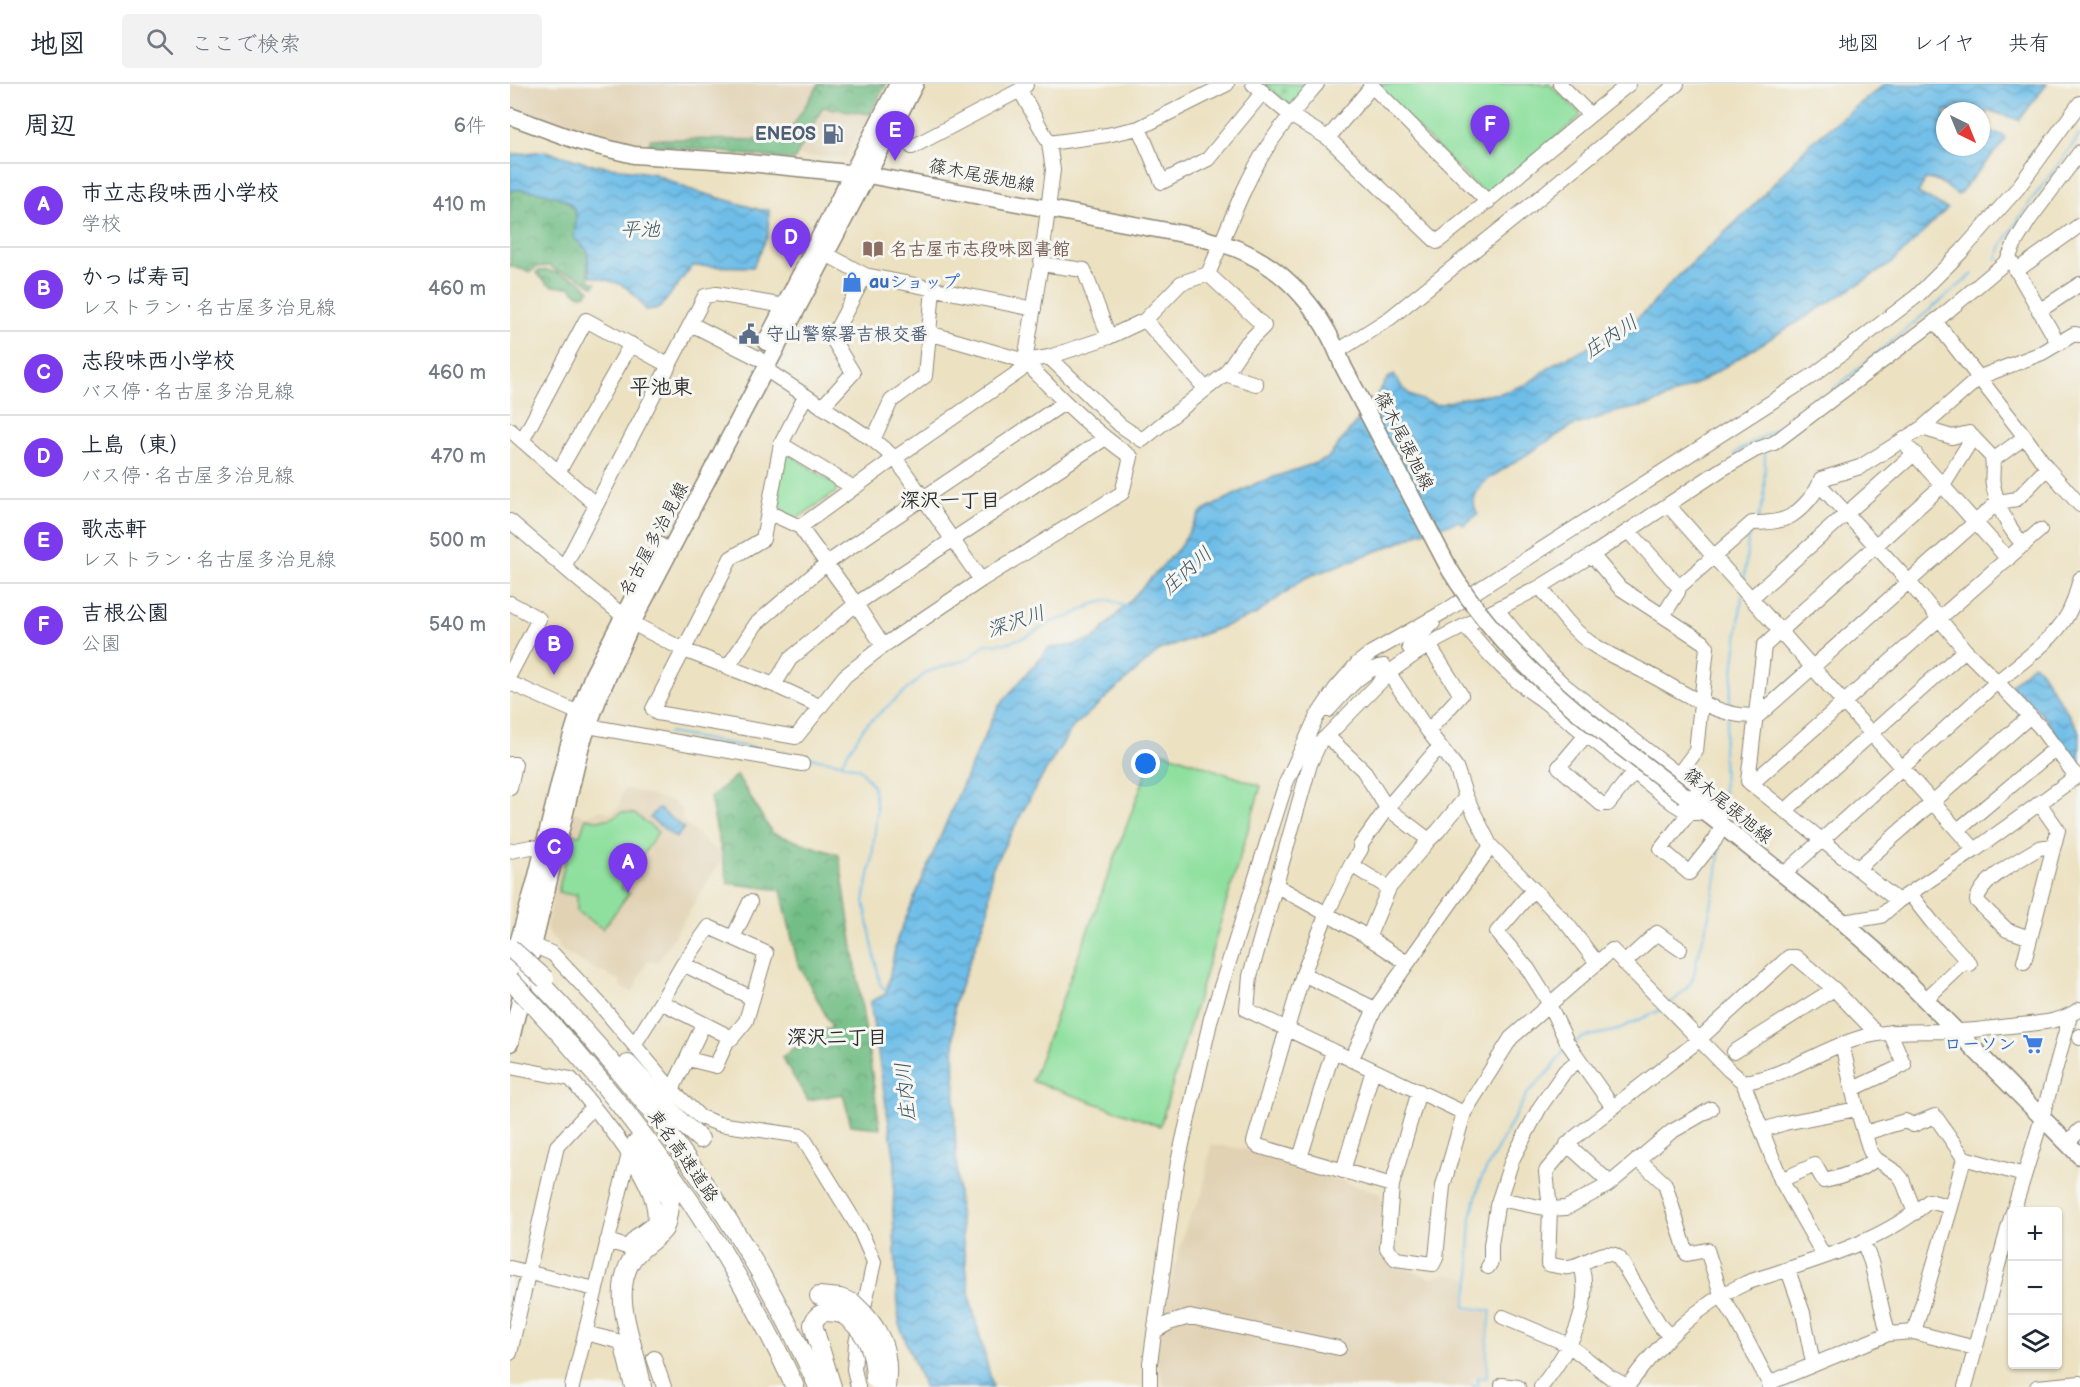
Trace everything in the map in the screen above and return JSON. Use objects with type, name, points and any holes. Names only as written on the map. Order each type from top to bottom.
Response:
[{"type":"highway","points":[[518,946],[543,982],[594,1027],[687,1129],[700,1139]]},
{"type":"highway","name":"東名高速道路","points":[[510,980],[576,1051],[635,1123],[688,1198],[751,1302],[795,1387]]},
{"type":"highway","name":"東名高速道路","points":[[543,982],[656,1116],[699,1176],[761,1276],[803,1353],[818,1387]]},
{"type":"highway","points":[[576,1051],[636,1143],[670,1201],[664,1229],[637,1253],[626,1271],[624,1282],[625,1311],[642,1387]]},
{"type":"highway","points":[[819,1296],[840,1298],[865,1336],[874,1362],[875,1387]]},
{"type":"highway","points":[[832,1387],[814,1331],[814,1320],[822,1313],[848,1309],[876,1326],[886,1360],[886,1387]]},
{"type":"main road","name":"名古屋多治見線","points":[[510,971],[570,785],[593,675],[627,619],[761,364],[826,254],[898,84]]},
{"type":"main road","name":"名古屋多治見線","points":[[761,364],[784,306],[915,84]]},
{"type":"main road","name":"篠木尾張旭線","points":[[510,116],[581,142],[634,154],[860,174],[1199,237],[1235,248],[1258,260],[1295,287],[1312,307],[1450,570],[1468,599],[1521,663],[1552,691],[1685,796],[1696,813],[1722,827],[1843,922],[1926,999],[2080,1156]]},
{"type":"main road","name":"名古屋多治見線","points":[[510,1043],[518,946],[568,748],[583,720]]},
{"type":"street","points":[[1048,142],[1107,135],[1139,128],[1227,84]]},
{"type":"street","points":[[929,333],[1025,361],[1049,357],[1108,336],[1144,320],[1181,283],[1208,274],[1254,169],[1266,148],[1317,84]]},
{"type":"street","points":[[1560,84],[1590,115]]},
{"type":"street","points":[[1139,128],[1162,182],[1208,159],[1258,88],[1290,115],[1328,138],[1437,242],[1629,84]]},
{"type":"street","points":[[1340,358],[1677,84]]},
{"type":"street","points":[[1328,138],[1371,85],[1488,202]]},
{"type":"street","points":[[800,527],[1020,371],[1025,361],[1053,170],[1048,142],[1024,87],[912,147]]},
{"type":"street","points":[[1150,1387],[1150,1363],[1178,1162],[1211,1018],[1286,783],[1316,718],[1336,688],[1357,664],[1371,653],[1447,610],[1815,374],[1917,296],[1962,251],[2016,189],[2080,103]]},
{"type":"street","points":[[1464,1113],[1247,1010],[1250,976],[1310,764],[1320,742],[1389,672],[1415,654],[1540,587],[1722,469],[1755,450],[1774,443],[1935,321],[2007,261],[2029,220],[2080,152]]},
{"type":"street","points":[[2016,271],[2080,225]]},
{"type":"street","points":[[826,254],[865,275],[1034,309]]},
{"type":"street","points":[[2009,257],[2058,343]]},
{"type":"street","points":[[1041,264],[1084,270],[1108,336]]},
{"type":"street","points":[[1049,357],[1120,425],[1142,440],[1225,374],[1244,346],[1264,326],[1208,274]]},
{"type":"street","points":[[822,407],[853,373],[832,338],[865,275]]},
{"type":"street","points":[[2039,311],[2080,284]]},
{"type":"street","points":[[873,440],[891,401],[925,376],[933,289]]},
{"type":"street","points":[[564,567],[705,296],[716,294],[784,306]]},
{"type":"street","points":[[522,441],[586,320],[668,364]]},
{"type":"street","points":[[1144,320],[1205,388]]},
{"type":"street","points":[[1935,321],[2047,468],[2080,506]]},
{"type":"street","points":[[691,324],[761,364],[805,397],[873,440],[895,458],[981,580]]},
{"type":"street","points":[[1663,616],[1679,587],[1756,523],[1790,517],[1809,499],[1820,485],[1821,479],[1860,467],[1902,442],[1922,428],[1979,378],[2042,354],[2074,334],[2080,335]]},
{"type":"street","points":[[558,471],[631,344]]},
{"type":"street","points":[[805,397],[781,444],[763,539],[731,558],[653,709],[657,714],[796,737],[845,676],[883,646],[981,580],[1122,493],[1131,457],[1104,439],[1064,403],[1025,361]]},
{"type":"street","points":[[1225,374],[1257,384]]},
{"type":"street","points":[[728,667],[756,624],[827,563],[1064,403]]},
{"type":"street","points":[[1922,428],[1952,436],[1969,433],[1973,437],[1993,460],[1993,484],[2011,531],[2024,544]]},
{"type":"street","points":[[510,430],[596,505]]},
{"type":"street","points":[[1926,999],[1969,962],[1932,922],[1904,897],[1858,868],[1748,781],[1764,646],[1944,484],[1973,437]]},
{"type":"street","points":[[1993,460],[2025,437]]},
{"type":"street","points":[[774,685],[790,659],[856,604],[1104,439]]},
{"type":"street","points":[[1902,442],[1944,484],[2008,559]]},
{"type":"street","points":[[781,444],[854,488]]},
{"type":"street","points":[[1746,592],[1846,513],[1915,453]]},
{"type":"street","points":[[1540,587],[1566,620],[1592,644],[1668,683],[1693,699],[1729,712],[1755,716],[1813,668],[1977,521],[2000,502],[2017,498],[2047,468]]},
{"type":"street","points":[[1820,485],[1908,582],[1965,650],[2030,716],[2077,776],[1975,850],[1904,897],[1881,916],[1843,922]]},
{"type":"street","points":[[1668,505],[1975,850]]},
{"type":"street","points":[[768,512],[800,527],[856,604],[883,646]]},
{"type":"street","points":[[511,524],[627,619],[684,650],[774,685],[819,706]]},
{"type":"street","points":[[1751,784],[2040,530]]},
{"type":"street","points":[[1629,531],[1679,587]]},
{"type":"street","points":[[1592,555],[1620,588],[1703,642],[1707,647],[1696,751],[1678,775]]},
{"type":"street","points":[[1783,875],[1997,682],[2034,652],[2068,614],[2080,579]]},
{"type":"street","points":[[510,603],[539,619],[510,674]]},
{"type":"street","points":[[1415,654],[1409,647],[1447,610]]},
{"type":"street","points":[[1465,626],[1488,654],[1522,686],[1587,734],[1672,803],[1696,813],[1660,849],[1689,873],[1715,840],[1722,827],[1717,812],[1695,788],[1564,685],[1539,662],[1497,610]]},
{"type":"street","points":[[1428,731],[1461,695],[1429,645]]},
{"type":"street","points":[[1785,811],[1965,650]]},
{"type":"street","points":[[1316,718],[1375,667],[1384,666],[1428,731],[1456,767],[1466,797],[1491,846],[1568,925],[1597,963]]},
{"type":"street","points":[[510,683],[583,720],[802,764]]},
{"type":"street","points":[[1858,868],[2030,716]]},
{"type":"street","points":[[1587,734],[1559,767],[1601,804],[1608,804],[1634,772]]},
{"type":"street","points":[[1327,736],[1363,770],[1387,808],[1429,840]]},
{"type":"street","points":[[1392,1185],[1258,1146],[1254,1142],[1303,974],[1327,913],[1360,846],[1387,808],[1440,746]]},
{"type":"street","points":[[1958,830],[2056,748]]},
{"type":"street","points":[[510,764],[515,764],[510,788]]},
{"type":"street","points":[[1368,938],[1389,888],[1466,797]]},
{"type":"street","points":[[2024,962],[2058,830],[2039,803]]},
{"type":"street","points":[[1351,1060],[1375,1010],[1491,846]]},
{"type":"street","points":[[510,851],[531,847],[543,849]]},
{"type":"street","points":[[2030,938],[2007,930],[1977,901],[1978,893],[1986,884],[2038,848],[2053,849]]},
{"type":"street","points":[[1351,865],[1389,888]]},
{"type":"street","points":[[1276,886],[1327,913],[1407,963]]},
{"type":"street","points":[[1533,890],[1497,932],[1528,969],[1569,1045],[1612,1106]]},
{"type":"street","points":[[733,938],[750,902]]},
{"type":"street","points":[[634,1046],[683,964],[709,927],[766,954],[746,1021],[732,1038],[661,1002]]},
{"type":"street","points":[[1624,963],[1657,933],[1680,949]]},
{"type":"street","points":[[518,946],[553,954],[598,1002],[672,1090],[700,1117],[719,1124],[802,1136],[860,1230],[874,1262],[856,1343],[854,1369],[858,1387]]},
{"type":"street","points":[[1419,1091],[1392,1185],[1387,1248],[1396,1259],[1433,1264],[1436,1258],[1443,1186],[1464,1113],[1511,1038],[1612,950],[1698,1040],[1743,1082],[1781,1180],[1824,1256]]},
{"type":"street","points":[[1670,1336],[1661,1327],[1619,1258],[1613,1253],[1608,1252],[1566,1268],[1548,1264],[1550,1209],[1546,1172],[1567,1144],[1698,1040],[1789,957],[1796,957],[1883,1033],[1904,1065],[1853,1089]]},
{"type":"street","points":[[683,964],[752,998]]},
{"type":"street","points":[[1303,974],[1375,1010]]},
{"type":"street","points":[[1734,1052],[1834,989]]},
{"type":"street","points":[[1743,1082],[1761,1079],[1842,1044],[1883,1033],[1958,1031],[2050,1022],[2075,1012]]},
{"type":"street","points":[[2015,1207],[2075,1012]]},
{"type":"street","points":[[672,1090],[703,1025]]},
{"type":"street","points":[[688,1059],[716,1066],[729,1036]]},
{"type":"street","points":[[1842,1044],[1857,1109],[1870,1151],[1875,1159],[1897,1173],[1902,1179],[1915,1213]]},
{"type":"street","points":[[1300,1158],[1333,1051]]},
{"type":"street","points":[[1488,1267],[1491,1263],[1491,1245],[1499,1199],[1512,1160],[1540,1107],[1565,1071],[1579,1060]]},
{"type":"street","points":[[510,1067],[571,1079],[641,1173],[654,1203],[656,1214],[654,1223],[627,1247],[607,1241]]},
{"type":"street","points":[[1343,1171],[1372,1070]]},
{"type":"street","points":[[510,1353],[557,1146],[593,1107]]},
{"type":"street","points":[[1499,1199],[1550,1209],[1566,1208],[1610,1183],[1671,1132],[1712,1109]]},
{"type":"street","points":[[1763,1130],[1785,1123],[1857,1109]]},
{"type":"street","points":[[1865,1133],[1905,1121],[1913,1125],[1935,1116],[1965,1158],[2024,1175]]},
{"type":"street","points":[[2067,1143],[2080,1130]]},
{"type":"street","points":[[1567,1144],[1610,1183]]},
{"type":"street","points":[[572,1387],[629,1154]]},
{"type":"street","points":[[1914,1332],[1965,1158]]},
{"type":"street","points":[[1781,1180],[1815,1165],[1824,1181],[1843,1177],[1865,1168],[1875,1159]]},
{"type":"street","points":[[1638,1160],[1665,1184],[1687,1254],[1707,1250],[1722,1297],[1770,1385],[1813,1363],[1888,1334],[1914,1332],[1976,1348]]},
{"type":"street","points":[[1503,1317],[1568,1345],[1610,1377],[1627,1386],[1678,1327],[1745,1283],[1788,1270],[1877,1236],[1915,1213],[1929,1201],[1951,1207]]},
{"type":"street","points":[[1972,1387],[1965,1387],[2008,1231]]},
{"type":"street","points":[[1863,1241],[1871,1262],[1888,1334]]},
{"type":"street","points":[[1541,1387],[1557,1366],[1578,1326],[1585,1304],[1584,1272],[1581,1264]]},
{"type":"street","points":[[510,1268],[595,1289]]},
{"type":"street","points":[[1788,1270],[1803,1313],[1813,1363]]},
{"type":"street","points":[[1155,1330],[1190,1317],[1339,1348]]},
{"type":"street","points":[[585,1333],[621,1342],[632,1387]]},
{"type":"street","points":[[654,1358],[664,1387]]},
{"type":"street","points":[[1150,1363],[1160,1387]]},
{"type":"street","points":[[2037,1387],[2080,1383]]},
{"type":"street","points":[[1502,1387],[1502,1385],[1518,1387]]},
{"type":"shaded area","points":[[510,84],[819,84],[784,140],[652,139],[649,144],[589,134],[523,111],[510,104]]},
{"type":"shaded area","name":"ENEOS","points":[[823,107],[870,114],[845,157],[797,156]]},
{"type":"shaded area","points":[[624,788],[674,802],[683,811],[681,820],[723,857],[658,962],[647,961],[633,992],[619,986],[621,981],[561,950],[546,928],[574,812],[587,816],[601,810],[611,813],[618,808]]},
{"type":"shaded area","points":[[1211,1144],[1250,1150],[1380,1194],[1386,1260],[1430,1278],[1447,1274],[1468,1278],[1464,1309],[1490,1313],[1486,1348],[1486,1377],[1472,1377],[1473,1387],[1164,1387],[1156,1355],[1161,1318],[1187,1222],[1202,1195]]},
{"type":"green space","points":[[819,84],[886,84],[870,114],[823,107],[794,160],[649,144],[651,139],[784,140]]},
{"type":"green space","points":[[1264,84],[1309,84],[1292,106]]},
{"type":"green space","points":[[1373,84],[1549,84],[1580,113],[1580,117],[1490,193],[1483,193]]},
{"type":"green space","points":[[518,189],[555,196],[571,205],[577,220],[576,235],[587,250],[589,280],[596,283],[593,286],[576,275],[557,271],[550,266],[537,267],[530,272],[510,266],[510,191]]},
{"type":"green space","points":[[547,270],[577,279],[590,290],[581,295],[570,287],[550,285],[536,273]]},
{"type":"green space","points":[[788,453],[836,485],[836,492],[796,519],[776,505],[782,454]]},
{"type":"green space","points":[[1155,749],[1261,786],[1160,1126],[1032,1081]]},
{"type":"green space","points":[[737,775],[772,833],[839,855],[880,1128],[851,1125],[843,1094],[808,1100],[782,1058],[802,1041],[832,1027],[797,961],[781,890],[728,883],[710,798]]},
{"type":"green space","points":[[622,812],[635,814],[658,832],[621,888],[629,893],[603,929],[577,911],[577,894],[558,892],[572,834],[580,835],[586,818],[605,820]]},
{"type":"water","name":"庄内川","points":[[1885,84],[2047,84],[2019,120],[1990,111],[1990,102],[1936,102],[1936,156],[1990,156],[1990,131],[2004,136],[2005,140],[1958,195],[1938,181],[1926,179],[1918,193],[1947,209],[1891,264],[1700,382],[1651,405],[1619,411],[1570,427],[1488,479],[1474,499],[1478,514],[1463,525],[1459,521],[1419,533],[1305,578],[1255,615],[1160,650],[1072,728],[1037,785],[992,869],[988,912],[954,1004],[955,1131],[959,1211],[971,1303],[993,1387],[924,1387],[899,1324],[893,1212],[895,1162],[870,1002],[886,994],[897,939],[998,707],[1049,648],[1094,639],[1179,548],[1201,512],[1257,483],[1327,459],[1388,378],[1394,375],[1411,396],[1437,405],[1501,393],[1527,384],[1557,362],[1618,333],[1648,309],[1672,282],[1757,202],[1809,144]]},
{"type":"water","name":"平池","points":[[545,151],[590,164],[655,174],[688,189],[761,210],[769,210],[768,235],[753,267],[692,266],[660,308],[646,310],[634,294],[623,285],[590,276],[587,250],[574,238],[576,214],[568,202],[543,193],[524,190],[510,191],[510,155]]},
{"type":"water","points":[[2033,664],[2040,670],[2080,732],[2079,766],[2045,718],[2011,685]]},
{"type":"water","points":[[658,808],[684,828],[676,838],[650,818]]},
{"type":"waterway","points":[[1997,259],[2002,245],[2028,205],[2080,135]]},
{"type":"waterway","points":[[1834,389],[1973,274]]},
{"type":"waterway","points":[[1734,454],[1799,416]]},
{"type":"waterway","points":[[1758,518],[1764,499],[1765,453]]},
{"type":"waterway","points":[[1744,582],[1748,540],[1752,532]]},
{"type":"waterway","points":[[1729,707],[1742,596]]},
{"type":"waterway","name":"深沢川","points":[[668,733],[841,763],[865,726],[927,672],[968,659],[986,644],[1007,643],[1027,636],[1093,604],[1110,600],[1126,607]]},
{"type":"waterway","points":[[1724,811],[1723,747],[1728,718]]},
{"type":"waterway","name":"深沢川","points":[[841,763],[860,769],[873,786],[877,809],[872,860],[864,901],[880,984],[886,991]]},
{"type":"waterway","points":[[1670,1004],[1685,990],[1694,976],[1712,903],[1720,842]]},
{"type":"waterway","points":[[1573,1043],[1584,1037],[1614,1031],[1663,1009]]},
{"type":"waterway","points":[[1473,1387],[1473,1385],[1478,1385],[1477,1378],[1487,1378],[1491,1311],[1465,1307],[1471,1273],[1469,1253],[1471,1217],[1480,1181],[1527,1094],[1552,1068],[1564,1050]]},
{"type":"place","name":"ENEOS","points":[[833,134]]},
{"type":"place","name":"吉根公園","points":[[1490,155]]},
{"type":"place","name":"歌志軒","points":[[895,161]]},
{"type":"place","name":"名古屋市志段味図書館","points":[[873,249]]},
{"type":"place","name":"上島（東）","points":[[791,268]]},
{"type":"place","name":"auショップ","points":[[852,282]]},
{"type":"place","name":"守山警察署吉根交番","points":[[749,334]]},
{"type":"place","name":"かっぱ寿司","points":[[554,675]]},
{"type":"place","name":"志段味西小学校","points":[[554,878]]},
{"type":"place","name":"市立志段味西小学校","points":[[628,893]]},
{"type":"place","name":"ローソン","points":[[2033,1044]]},
{"type":"district","name":"平池東","points":[[661,387]]},
{"type":"district","name":"深沢一丁目","points":[[950,501]]},
{"type":"district","name":"深沢二丁目","points":[[837,1038]]}]
